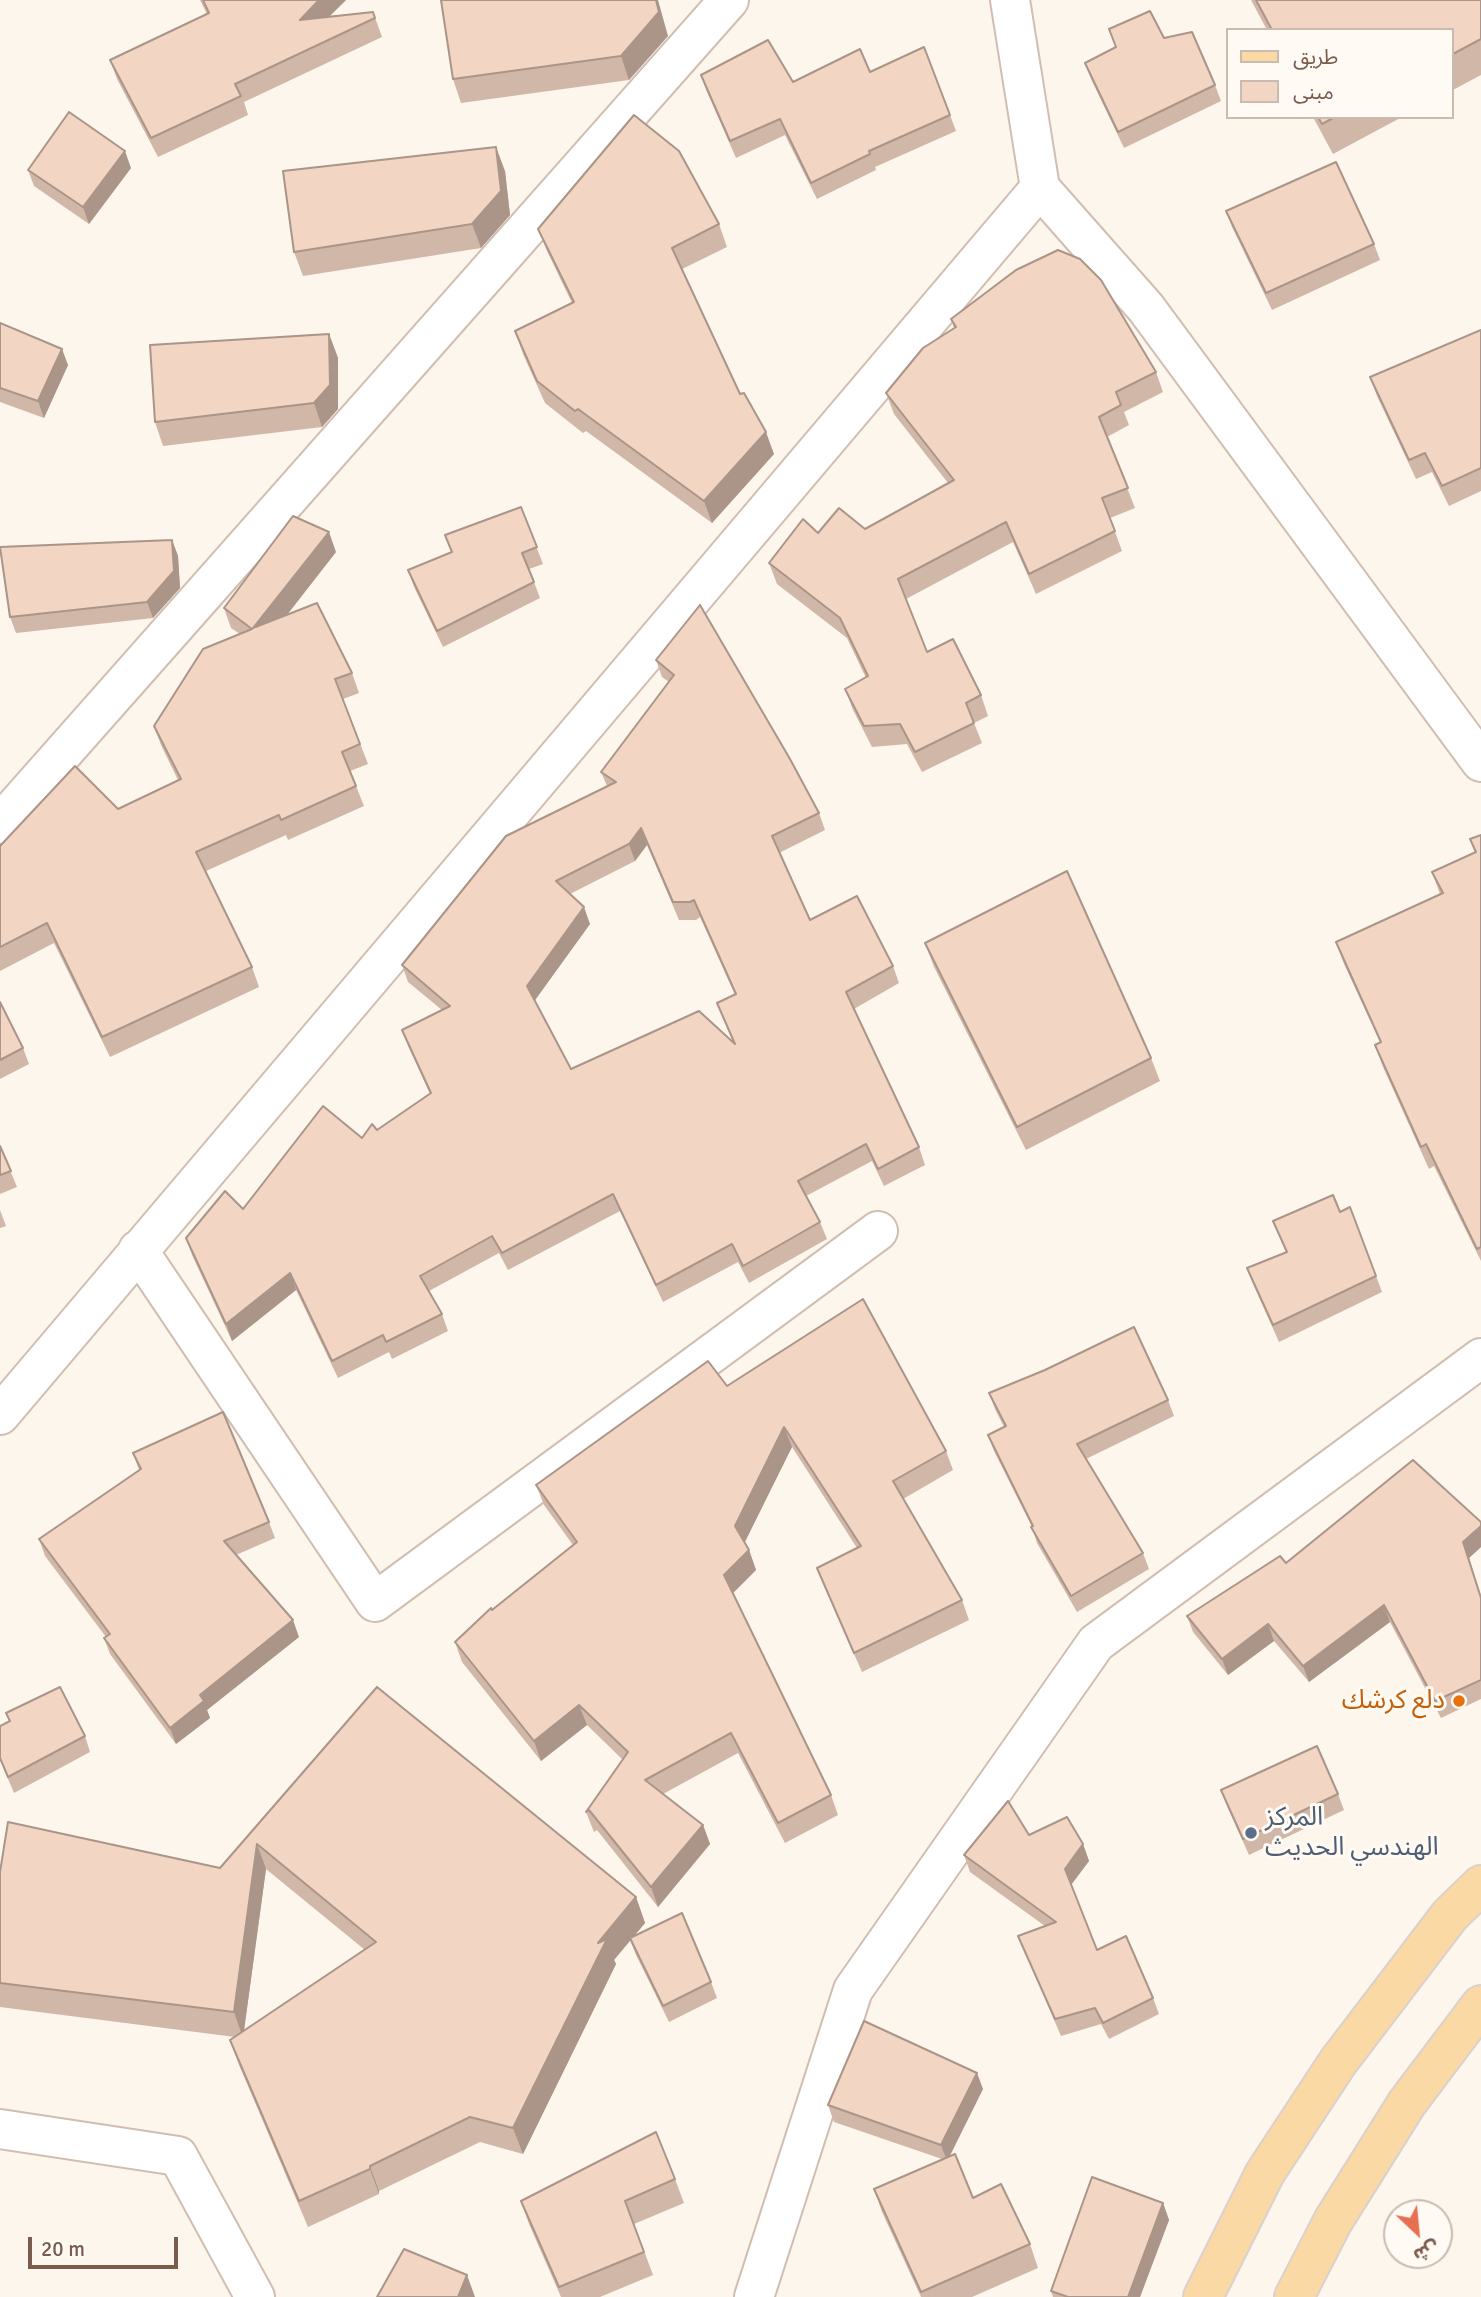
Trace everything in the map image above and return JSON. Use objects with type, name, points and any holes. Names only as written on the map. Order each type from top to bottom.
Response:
[{"type":"main road","points":[[1203,2297],[1265,2173],[1338,2062],[1450,1915],[1481,1885]]},
{"type":"main road","points":[[1294,2297],[1333,2221],[1399,2115],[1481,2005]]},
{"type":"street","points":[[0,824],[729,0]]},
{"type":"street","points":[[1010,0],[1040,188],[1146,308],[1481,762]]},
{"type":"street","points":[[0,1415],[1040,188]]},
{"type":"street","points":[[138,1250],[375,1602],[878,1231]]},
{"type":"street","points":[[754,2297],[853,1990],[1096,1643],[1481,1358]]},
{"type":"street","points":[[0,2129],[177,2156],[255,2297]]},
{"type":"building","points":[[203,0],[319,0],[300,20],[373,12],[375,18],[235,84],[241,96],[151,138],[110,60],[209,13]]},
{"type":"building","points":[[441,0],[656,0],[659,12],[621,56],[453,79]]},
{"type":"building","points":[[1256,0],[1481,0],[1481,39],[1453,54],[1453,28],[1271,28]]},
{"type":"building","points":[[1150,11],[1164,38],[1192,32],[1215,85],[1118,132],[1085,63],[1116,47],[1109,29]]},
{"type":"building","points":[[768,40],[793,82],[860,49],[870,72],[924,47],[950,115],[869,151],[870,154],[811,183],[780,119],[730,141],[701,75]]},
{"type":"building","points":[[69,112],[125,151],[83,207],[28,170]]},
{"type":"building","points":[[634,115],[679,151],[719,224],[672,248],[740,394],[744,393],[766,432],[704,501],[578,409],[575,411],[537,381],[515,331],[574,302],[538,229]]},
{"type":"building","points":[[496,147],[501,191],[472,224],[294,252],[283,171]]},
{"type":"building","points":[[1336,162],[1374,244],[1266,293],[1226,211]]},
{"type":"building","points":[[1058,250],[1080,259],[1101,280],[1156,372],[1116,392],[1121,405],[1099,417],[1128,488],[1102,498],[1115,531],[1029,574],[1006,522],[898,579],[927,652],[953,639],[981,695],[966,703],[974,723],[915,752],[900,724],[864,726],[845,689],[868,676],[840,618],[769,563],[803,519],[818,533],[839,508],[865,529],[954,480],[886,393],[923,348],[956,327],[951,319],[1016,270]]},
{"type":"building","points":[[0,323],[62,349],[38,401],[0,388]]},
{"type":"building","points":[[1481,330],[1481,468],[1442,486],[1425,453],[1409,460],[1370,377]]},
{"type":"building","points":[[329,334],[330,385],[314,403],[155,422],[150,345]]},
{"type":"building","points":[[521,507],[537,547],[522,553],[534,582],[437,631],[408,570],[452,552],[445,535]]},
{"type":"building","points":[[293,516],[329,532],[253,628],[317,603],[352,673],[335,679],[360,744],[342,752],[356,786],[281,820],[279,815],[196,852],[252,967],[102,1037],[47,923],[0,947],[0,846],[75,766],[118,809],[181,779],[154,726],[203,649],[252,629],[224,608]]},
{"type":"building","points":[[172,540],[174,571],[147,602],[10,617],[0,547]]},
{"type":"building","points":[[700,605],[790,759],[819,813],[772,836],[810,920],[857,896],[893,966],[846,992],[919,1147],[878,1169],[866,1144],[798,1181],[820,1222],[743,1266],[732,1244],[656,1285],[613,1194],[502,1253],[492,1236],[420,1276],[442,1314],[386,1342],[383,1335],[332,1361],[290,1273],[226,1324],[186,1238],[225,1191],[243,1209],[323,1106],[362,1138],[372,1124],[377,1130],[431,1093],[402,1030],[450,1006],[402,965],[506,836],[616,782],[601,772],[674,675],[656,660]],"holes":[[[641,828],[673,902],[694,900],[736,994],[717,1003],[735,1044],[699,1011],[571,1069],[527,986],[584,907],[556,881],[629,844]]]},
{"type":"building","points":[[1481,835],[1481,1247],[1477,1249],[1426,1144],[1421,1147],[1375,1045],[1381,1042],[1336,942],[1443,893],[1432,872],[1476,852],[1470,839]]},
{"type":"building","points":[[1067,871],[1151,1058],[1017,1127],[925,943]]},
{"type":"building","points":[[0,1002],[23,1048],[0,1060]]},
{"type":"building","points":[[0,1146],[11,1171],[0,1175]]},
{"type":"building","points":[[1333,1195],[1340,1212],[1350,1207],[1376,1276],[1273,1325],[1247,1268],[1287,1252],[1273,1221]]},
{"type":"building","points":[[863,1299],[946,1451],[893,1481],[962,1600],[854,1653],[817,1568],[861,1546],[784,1427],[735,1526],[749,1550],[724,1575],[831,1795],[778,1823],[731,1733],[645,1780],[703,1825],[651,1887],[589,1810],[586,1812],[628,1752],[579,1705],[534,1741],[455,1642],[491,1608],[492,1610],[577,1542],[536,1485],[708,1361],[727,1386]]},
{"type":"building","points":[[1134,1327],[1168,1400],[1077,1444],[1143,1553],[1071,1596],[1031,1527],[1033,1526],[988,1435],[1006,1426],[989,1393],[1045,1370]]},
{"type":"building","points":[[223,1412],[269,1522],[224,1541],[293,1620],[200,1695],[204,1701],[170,1728],[104,1638],[110,1634],[39,1539],[141,1469],[133,1453]]},
{"type":"building","points":[[1413,1460],[1481,1522],[1481,1526],[1463,1542],[1481,1598],[1481,1680],[1435,1701],[1384,1605],[1303,1666],[1268,1624],[1222,1659],[1187,1616],[1280,1556],[1286,1563]]},
{"type":"building","points":[[60,1687],[85,1736],[8,1777],[0,1758],[0,1726],[10,1721],[6,1713]]},
{"type":"building","points":[[377,1687],[636,1897],[598,1943],[607,1939],[513,2128],[470,2117],[370,2166],[370,2169],[299,2201],[230,2040],[376,1942],[257,1844],[234,2012],[0,1983],[0,1872],[8,1822],[220,1868]]},
{"type":"building","points":[[1317,1746],[1338,1794],[1243,1839],[1221,1790]]},
{"type":"building","points":[[1008,1801],[1029,1835],[1067,1817],[1083,1844],[1065,1869],[1097,1950],[1126,1936],[1153,1998],[1103,2023],[1095,2008],[1055,2019],[1018,1936],[1056,1922],[964,1855]]},
{"type":"building","points":[[682,1913],[711,1982],[663,2006],[630,1938]]},
{"type":"building","points":[[864,2021],[977,2073],[941,2145],[828,2105]]},
{"type":"building","points":[[656,2132],[675,2179],[625,2201],[644,2252],[559,2287],[521,2201]]},
{"type":"building","points":[[955,2154],[973,2198],[1001,2184],[1030,2244],[921,2292],[874,2189]]},
{"type":"building","points":[[1092,2177],[1163,2203],[1128,2297],[1068,2297],[1051,2291]]},
{"type":"building","points":[[404,2249],[467,2275],[458,2297],[377,2297]]},
{"type":"place","name":"دلع كرشك","points":[[1459,1701]]},
{"type":"place","name":"المركز الهندسي الحديث","points":[[1251,1833]]}]
